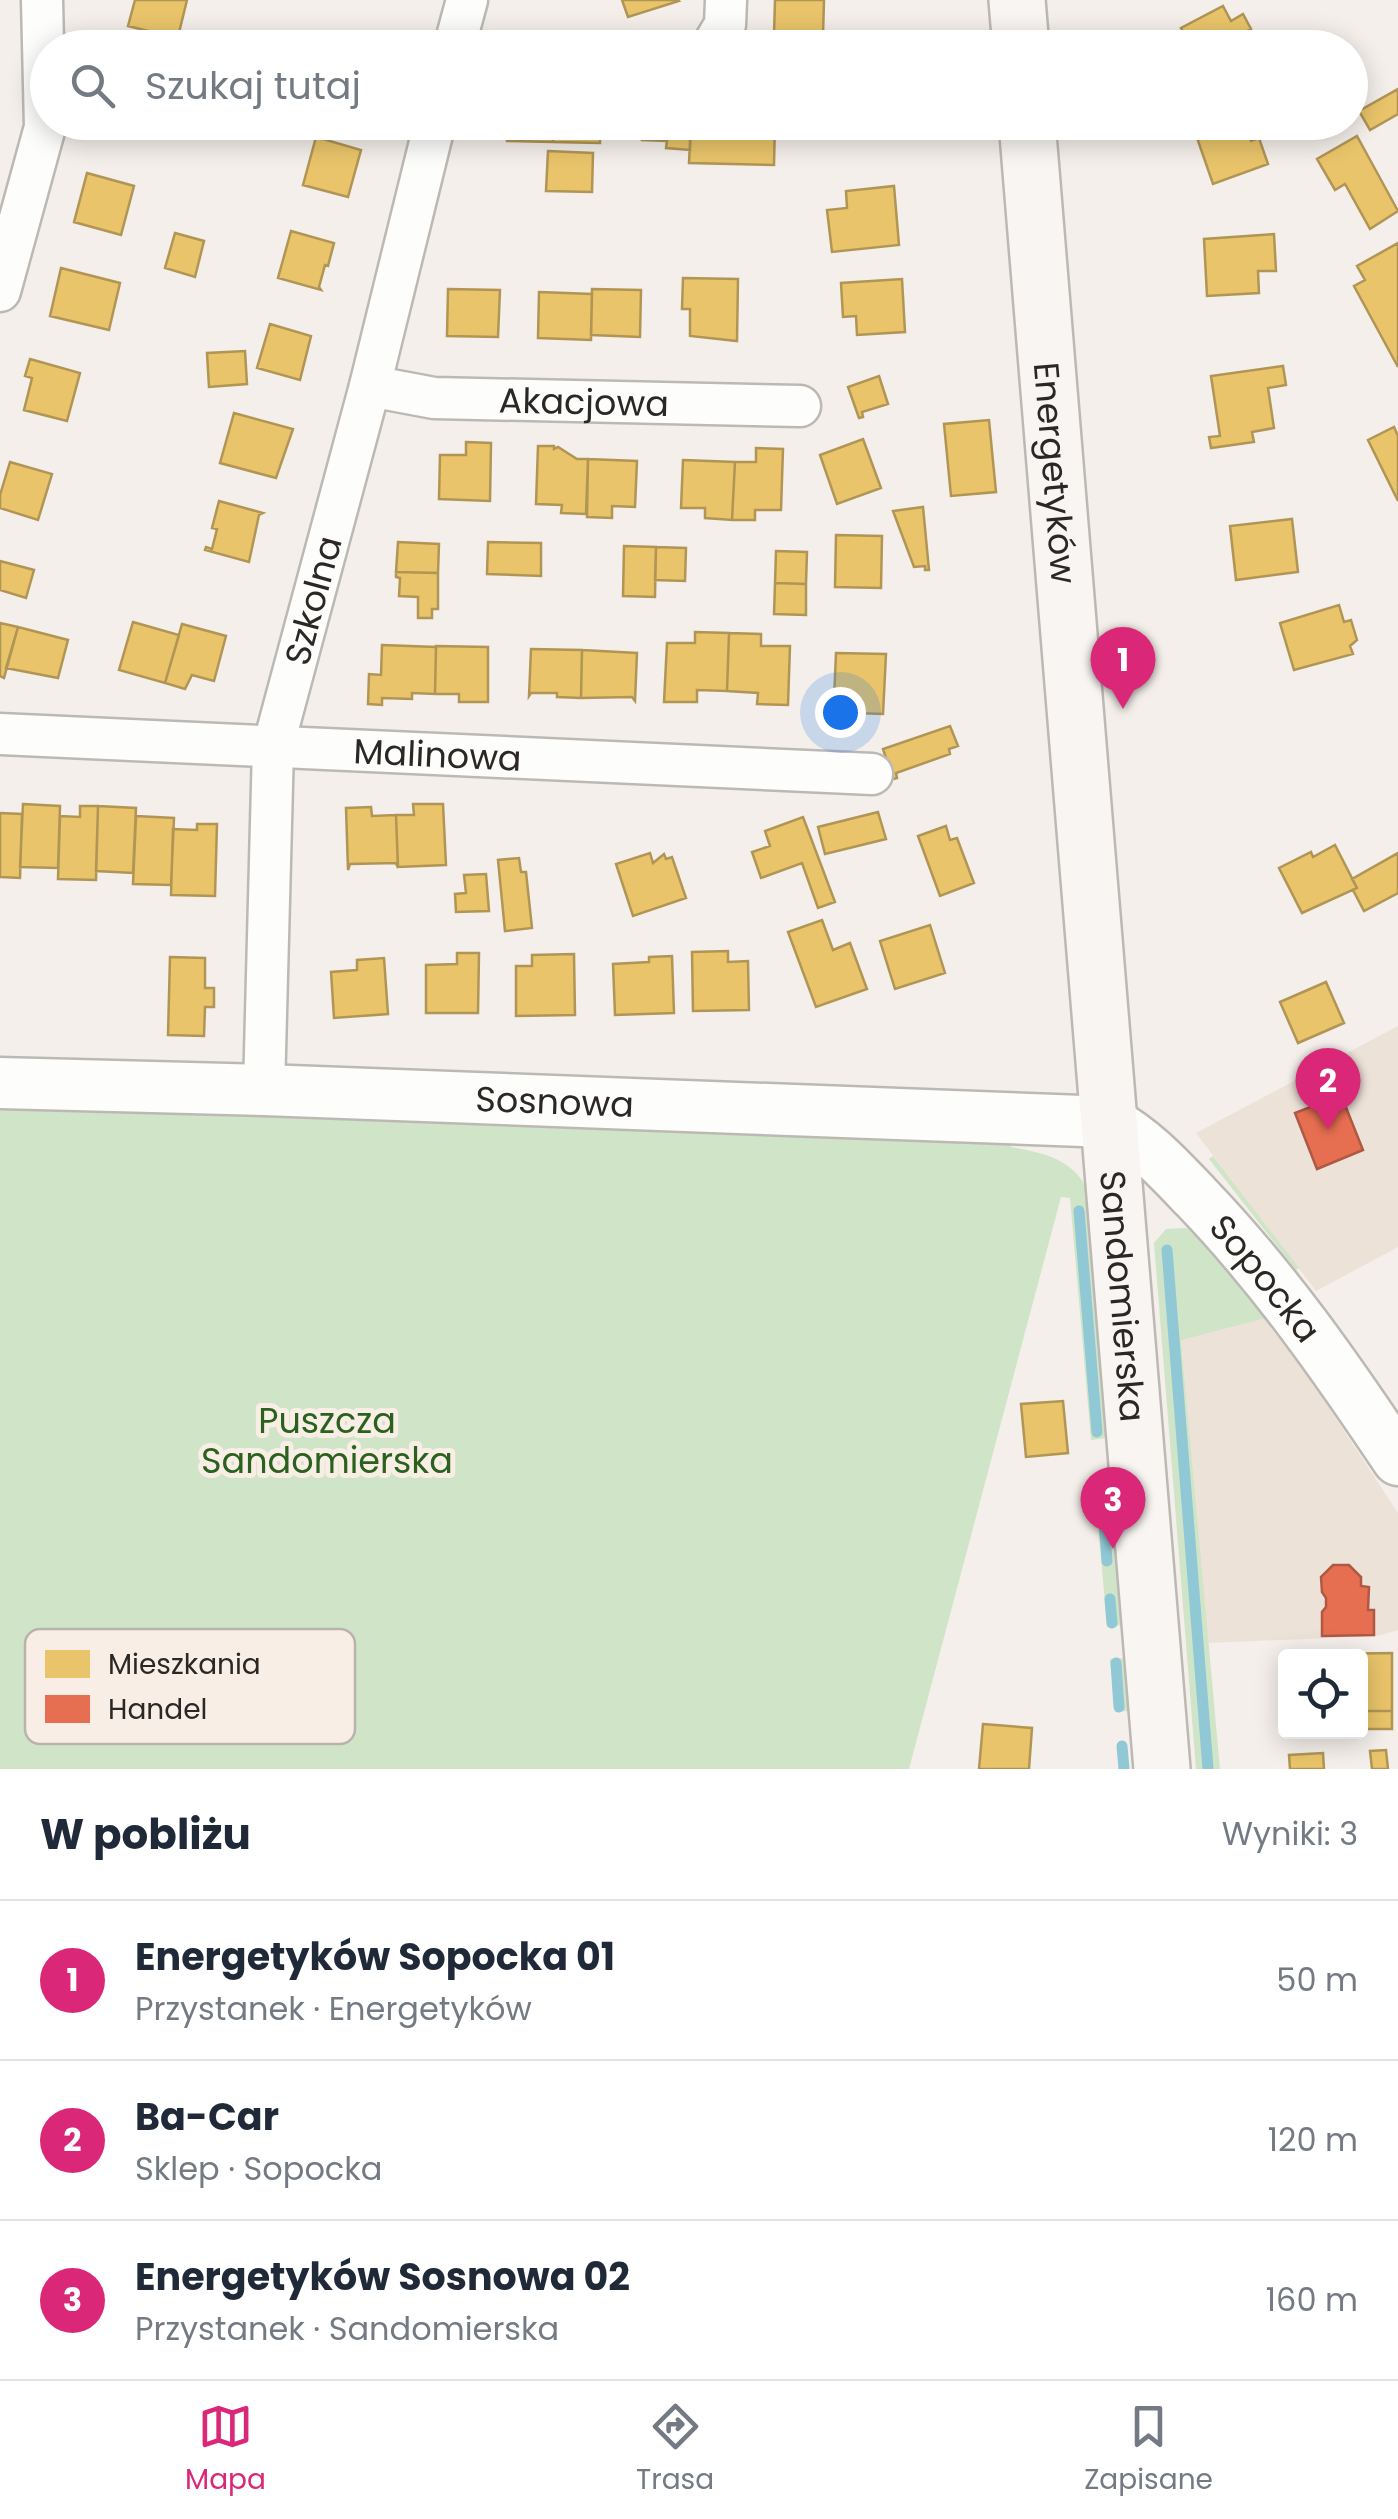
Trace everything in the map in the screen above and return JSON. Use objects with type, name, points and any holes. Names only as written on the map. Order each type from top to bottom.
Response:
[{"type":"main road","points":[[1017,0],[1020,30]]},
{"type":"main road","name":"Energetyków","points":[[1028,140],[1109,1122]]},
{"type":"main road","name":"Sandomierska","points":[[1109,1122],[1162,1769]]},
{"type":"street","points":[[42,0],[43,30]]},
{"type":"street","points":[[459,30],[468,0]]},
{"type":"street","points":[[722,30],[726,0]]},
{"type":"street","points":[[0,290],[42,140]]},
{"type":"street","name":"Szkolna","points":[[264,1090],[273,747],[370,386],[431,140]]},
{"type":"street","name":"Akacjowa","points":[[370,386],[434,398],[800,406]]},
{"type":"street","name":"Malinowa","points":[[0,734],[872,774]]},
{"type":"street","name":"Sosnowa","points":[[0,1083],[1109,1122]]},
{"type":"street","name":"Sopocka","points":[[1109,1122],[1136,1137],[1240,1242],[1284,1297],[1398,1460]]},
{"type":"shaded area","points":[[1398,1026],[1398,1247],[1316,1291],[1196,1133]]},
{"type":"shaded area","points":[[1266,1318],[1398,1513],[1398,1630],[1378,1636],[1208,1643],[1181,1339]]},
{"type":"green space","name":"Puszcza Sandomierska","points":[[0,1104],[1010,1134],[1011,1147],[1063,1162],[1086,1186],[1107,1438],[1091,1440],[1070,1198],[1061,1197],[909,1769],[0,1769]]},
{"type":"green space","points":[[1213,1156],[1299,1268],[1296,1270],[1209,1159]]},
{"type":"green space","points":[[1166,1229],[1201,1232],[1278,1328],[1276,1333],[1266,1318],[1181,1340],[1220,1769],[1196,1769],[1154,1243]]},
{"type":"green space","points":[[1111,1486],[1122,1625],[1107,1627],[1095,1488]]},
{"type":"green space","points":[[1125,1658],[1130,1711],[1115,1712],[1110,1659]]},
{"type":"building: Mieszkania","points":[[135,0],[187,0],[180,30],[128,26]]},
{"type":"building: Mieszkania","points":[[622,0],[678,0],[679,1],[628,17]]},
{"type":"building: Mieszkania","points":[[775,0],[824,0],[823,30],[774,30]]},
{"type":"building: Mieszkania","points":[[1223,6],[1231,21],[1243,14],[1251,29],[1182,30]]},
{"type":"building: Mieszkania","points":[[1398,89],[1398,114],[1370,130],[1368,106]]},
{"type":"building: Mieszkania","points":[[315,140],[361,150],[348,197],[303,185]]},
{"type":"building: Mieszkania","points":[[553,140],[553,142],[507,141]]},
{"type":"building: Mieszkania","points":[[553,140],[600,140],[600,143]]},
{"type":"building: Mieszkania","points":[[642,140],[690,140],[690,150],[666,148],[667,141]]},
{"type":"building: Mieszkania","points":[[690,140],[775,140],[774,165],[689,163]]},
{"type":"building: Mieszkania","points":[[1198,140],[1260,140],[1268,164],[1213,184]]},
{"type":"building: Mieszkania","points":[[1350,140],[1359,140],[1398,211],[1370,229],[1345,184],[1335,190],[1317,159]]},
{"type":"building: Mieszkania","points":[[548,151],[593,153],[592,192],[546,191]]},
{"type":"building: Mieszkania","points":[[87,173],[134,186],[121,235],[74,222]]},
{"type":"building: Mieszkania","points":[[894,186],[899,245],[832,252],[827,210],[847,208],[846,191]]},
{"type":"building: Mieszkania","points":[[291,231],[334,243],[321,290],[278,278]]},
{"type":"building: Mieszkania","points":[[175,233],[204,241],[195,277],[165,268]]},
{"type":"building: Mieszkania","points":[[1274,234],[1276,271],[1258,271],[1259,293],[1207,296],[1204,239]]},
{"type":"building: Mieszkania","points":[[1398,243],[1398,367],[1354,286],[1365,280],[1357,266]]},
{"type":"building: Mieszkania","points":[[61,268],[120,283],[109,330],[50,316]]},
{"type":"building: Mieszkania","points":[[683,278],[738,279],[737,341],[690,336],[690,309],[682,309]]},
{"type":"building: Mieszkania","points":[[902,279],[905,332],[857,335],[856,316],[843,317],[841,283]]},
{"type":"building: Mieszkania","points":[[448,289],[500,290],[498,337],[447,336]]},
{"type":"building: Mieszkania","points":[[592,289],[641,290],[640,337],[591,335]]},
{"type":"building: Mieszkania","points":[[539,292],[592,294],[591,340],[538,338]]},
{"type":"building: Mieszkania","points":[[270,324],[311,336],[300,380],[257,368]]},
{"type":"building: Mieszkania","points":[[245,351],[247,384],[209,387],[207,353]]},
{"type":"building: Mieszkania","points":[[30,359],[80,373],[67,421],[24,410],[32,378],[25,376]]},
{"type":"building: Mieszkania","points":[[1283,366],[1286,385],[1268,388],[1274,428],[1252,432],[1254,442],[1211,448],[1209,437],[1220,436],[1211,376]]},
{"type":"building: Mieszkania","points":[[879,376],[888,404],[862,412],[863,417],[859,418],[848,387]]},
{"type":"building: Mieszkania","points":[[234,413],[293,429],[276,478],[220,463]]},
{"type":"building: Mieszkania","points":[[989,420],[996,492],[951,496],[944,424]]},
{"type":"building: Mieszkania","points":[[1394,427],[1398,436],[1398,501],[1368,440]]},
{"type":"building: Mieszkania","points":[[863,439],[881,488],[837,504],[820,455]]},
{"type":"building: Mieszkania","points":[[466,442],[491,443],[490,501],[439,499],[440,455],[466,455]]},
{"type":"building: Mieszkania","points":[[538,446],[558,447],[577,459],[588,459],[586,514],[561,513],[562,505],[536,504]]},
{"type":"building: Mieszkania","points":[[756,448],[783,449],[781,510],[755,510],[755,520],[732,520],[735,462],[756,462]]},
{"type":"building: Mieszkania","points":[[588,459],[637,461],[635,507],[612,506],[612,518],[587,517]]},
{"type":"building: Mieszkania","points":[[683,460],[735,462],[732,520],[705,518],[705,508],[681,508]]},
{"type":"building: Mieszkania","points":[[10,462],[52,474],[38,520],[0,508]]},
{"type":"building: Mieszkania","points":[[219,501],[263,513],[259,515],[249,562],[205,550],[212,549],[217,529],[212,528]]},
{"type":"building: Mieszkania","points":[[923,507],[929,570],[925,566],[914,567],[893,511]]},
{"type":"building: Mieszkania","points":[[1292,519],[1298,572],[1236,580],[1230,526]]},
{"type":"building: Mieszkania","points":[[836,535],[882,536],[881,588],[835,587]]},
{"type":"building: Mieszkania","points":[[398,542],[439,544],[438,573],[396,572]]},
{"type":"building: Mieszkania","points":[[488,542],[541,543],[541,576],[487,574]]},
{"type":"building: Mieszkania","points":[[624,546],[656,547],[655,597],[623,596]]},
{"type":"building: Mieszkania","points":[[656,547],[686,548],[685,581],[655,580]]},
{"type":"building: Mieszkania","points":[[776,551],[807,552],[806,584],[775,583]]},
{"type":"building: Mieszkania","points":[[0,561],[34,570],[26,598],[0,590]]},
{"type":"building: Mieszkania","points":[[396,572],[438,573],[438,609],[432,609],[432,618],[418,618],[418,597],[399,596],[400,578]]},
{"type":"building: Mieszkania","points":[[775,583],[806,584],[806,615],[774,614]]},
{"type":"building: Mieszkania","points":[[1339,605],[1344,622],[1351,620],[1357,640],[1350,646],[1353,654],[1294,670],[1280,623]]},
{"type":"building: Mieszkania","points":[[133,622],[179,635],[165,683],[119,670]]},
{"type":"building: Mieszkania","points":[[0,623],[18,627],[4,678],[0,676]]},
{"type":"building: Mieszkania","points":[[182,624],[226,636],[214,681],[192,675],[185,689],[165,683]]},
{"type":"building: Mieszkania","points":[[18,627],[68,640],[58,678],[6,668]]},
{"type":"building: Mieszkania","points":[[695,632],[729,633],[727,691],[697,690],[697,702],[664,702],[667,643],[695,643]]},
{"type":"building: Mieszkania","points":[[729,633],[761,634],[761,646],[790,646],[788,705],[757,704],[758,693],[727,691]]},
{"type":"building: Mieszkania","points":[[382,645],[436,647],[435,694],[412,693],[412,699],[382,698],[382,705],[368,704],[369,674],[381,675]]},
{"type":"building: Mieszkania","points":[[436,646],[488,647],[488,702],[459,702],[459,694],[435,694]]},
{"type":"building: Mieszkania","points":[[531,649],[582,650],[581,698],[557,697],[557,693],[529,696]]},
{"type":"building: Mieszkania","points":[[582,650],[637,653],[635,701],[632,697],[581,698]]},
{"type":"building: Mieszkania","points":[[836,653],[886,654],[883,714],[855,713],[856,701],[834,700]]},
{"type":"building: Mieszkania","points":[[950,726],[958,746],[949,749],[950,754],[896,773],[897,778],[893,779],[883,749]]},
{"type":"building: Mieszkania","points":[[23,804],[60,806],[58,868],[20,867]]},
{"type":"building: Mieszkania","points":[[413,804],[443,804],[446,865],[398,867],[396,815],[414,815]]},
{"type":"building: Mieszkania","points":[[80,806],[98,806],[96,880],[58,879],[60,816],[80,817]]},
{"type":"building: Mieszkania","points":[[98,806],[136,808],[133,873],[96,871]]},
{"type":"building: Mieszkania","points":[[371,807],[372,816],[396,815],[398,868],[396,863],[350,864],[348,870],[346,808]]},
{"type":"building: Mieszkania","points":[[878,812],[886,839],[825,854],[818,827]]},
{"type":"building: Mieszkania","points":[[0,813],[22,814],[20,878],[0,877]]},
{"type":"building: Mieszkania","points":[[136,816],[174,818],[171,885],[133,884]]},
{"type":"building: Mieszkania","points":[[803,817],[835,902],[818,908],[802,863],[761,878],[752,852],[770,846],[765,831]]},
{"type":"building: Mieszkania","points":[[197,824],[217,824],[215,896],[171,895],[173,829],[197,830]]},
{"type":"building: Mieszkania","points":[[946,826],[950,840],[957,838],[974,883],[940,896],[918,836]]},
{"type":"building: Mieszkania","points":[[1335,845],[1357,888],[1302,913],[1279,868]]},
{"type":"building: Mieszkania","points":[[650,853],[653,863],[664,854],[666,859],[672,857],[686,898],[633,916],[616,864]]},
{"type":"building: Mieszkania","points":[[1398,853],[1398,893],[1364,911],[1352,879]]},
{"type":"building: Mieszkania","points":[[519,858],[521,872],[526,872],[532,928],[505,931],[498,860]]},
{"type":"building: Mieszkania","points":[[486,874],[489,911],[456,912],[455,894],[466,893],[464,875]]},
{"type":"building: Mieszkania","points":[[822,920],[833,950],[850,943],[867,989],[816,1007],[788,932]]},
{"type":"building: Mieszkania","points":[[930,925],[945,973],[895,989],[880,941]]},
{"type":"building: Mieszkania","points":[[728,951],[728,962],[748,961],[749,1010],[693,1011],[692,952]]},
{"type":"building: Mieszkania","points":[[457,953],[479,953],[478,1013],[426,1013],[426,965],[457,964]]},
{"type":"building: Mieszkania","points":[[574,954],[575,1015],[516,1016],[516,966],[532,966],[532,955]]},
{"type":"building: Mieszkania","points":[[672,956],[674,1013],[615,1015],[613,964]]},
{"type":"building: Mieszkania","points":[[170,957],[205,958],[205,988],[214,988],[214,1007],[205,1007],[204,1036],[168,1035]]},
{"type":"building: Mieszkania","points":[[384,958],[388,1014],[334,1018],[331,972],[357,970],[357,960]]},
{"type":"building: Mieszkania","points":[[1326,982],[1344,1023],[1298,1043],[1280,1002]]},
{"type":"building: Mieszkania","points":[[1063,1401],[1068,1453],[1026,1457],[1021,1404]]},
{"type":"building: Mieszkania","points":[[1368,1653],[1392,1653],[1392,1711],[1368,1711]]},
{"type":"building: Mieszkania","points":[[1368,1711],[1392,1711],[1392,1729],[1368,1729]]},
{"type":"building: Mieszkania","points":[[983,1724],[1032,1728],[1029,1769],[979,1769]]},
{"type":"building: Mieszkania","points":[[1386,1750],[1388,1769],[1372,1769],[1370,1751]]},
{"type":"building: Mieszkania","points":[[1323,1753],[1324,1769],[1290,1769],[1289,1755]]},
{"type":"building: Handel","points":[[1341,1095],[1363,1150],[1317,1169],[1295,1113]]},
{"type":"building: Handel","points":[[1333,1565],[1349,1565],[1361,1577],[1361,1586],[1369,1587],[1368,1610],[1374,1610],[1374,1635],[1322,1636],[1326,1598],[1321,1577]]},
{"type":"waterway","points":[[1079,1211],[1097,1432]]},
{"type":"waterway","points":[[1167,1250],[1208,1769]]},
{"type":"waterway","points":[[1102,1494],[1107,1561]]},
{"type":"waterway","points":[[1110,1599],[1112,1623]]},
{"type":"waterway","points":[[1116,1663],[1119,1707]]},
{"type":"waterway","points":[[1122,1746],[1124,1769]]},
{"type":"place","name":"Energetyków Sopocka 01","points":[[1123,709]]},
{"type":"place","name":"Ba-Car","points":[[1328,1130]]},
{"type":"place","name":"Energetyków Sosnowa 02","points":[[1113,1549]]}]
